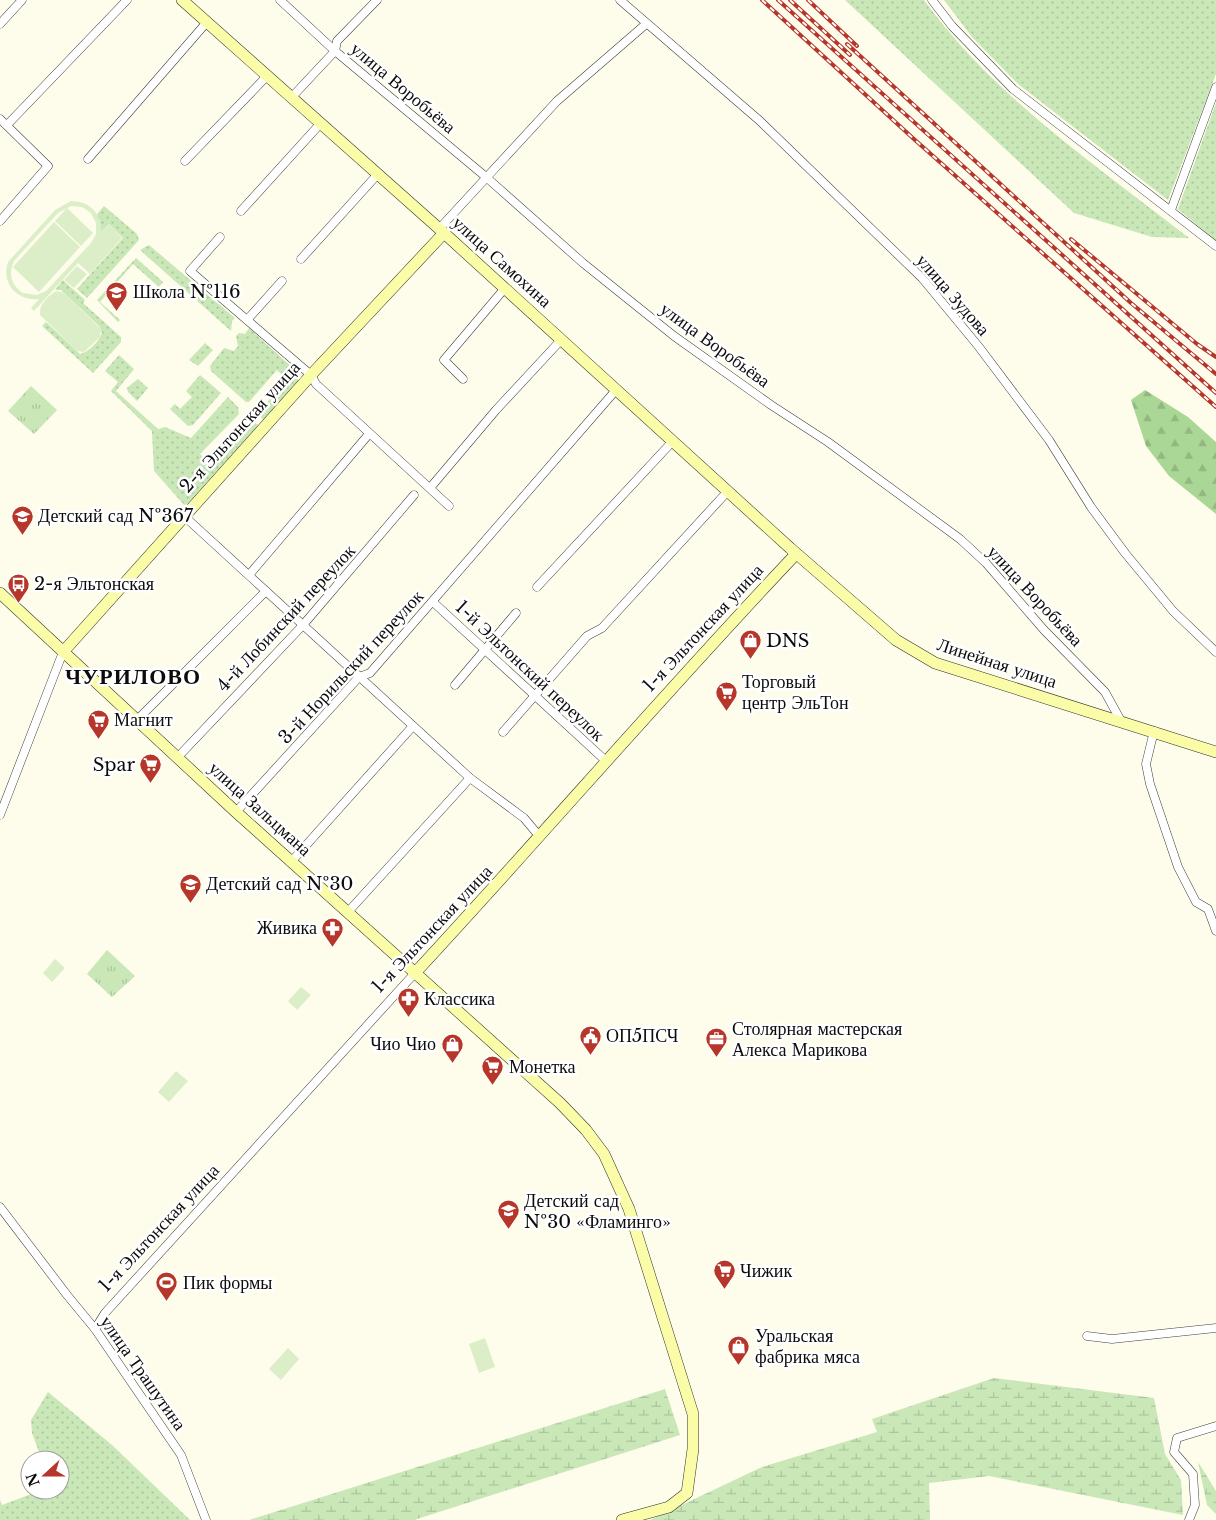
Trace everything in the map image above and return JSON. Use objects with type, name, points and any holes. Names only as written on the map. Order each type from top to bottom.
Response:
[{"type":"street","points":[[0,24],[22,0]]},
{"type":"street","points":[[7,125],[127,0]]},
{"type":"street","name":"улица Самохина","points":[[182,0],[505,288],[796,554]]},
{"type":"street","name":"улица Воробьёва","points":[[280,0],[335,52],[486,177],[583,263],[674,336],[771,405],[828,442],[960,539],[986,563],[1044,630],[1105,692],[1121,721]]},
{"type":"street","points":[[291,98],[335,52],[337,40],[378,0]]},
{"type":"street","name":"улица Зудова","points":[[620,0],[760,121],[922,278],[979,347],[1048,440],[1090,507],[1125,553],[1173,611],[1216,652]]},
{"type":"street","points":[[932,0],[952,26],[1013,90],[1216,246]]},
{"type":"street","points":[[88,159],[207,22]]},
{"type":"street","points":[[441,231],[486,177],[557,101],[646,24]]},
{"type":"street","points":[[186,160],[267,76]]},
{"type":"street","points":[[1171,210],[1216,87]]},
{"type":"street","points":[[0,119],[48,166],[0,221]]},
{"type":"street","points":[[241,211],[320,124]]},
{"type":"street","points":[[301,259],[377,175]]},
{"type":"street","name":"2-я Эльтонская улица","points":[[0,815],[63,652],[441,231]]},
{"type":"street","points":[[220,237],[190,271],[311,375],[316,384],[449,506]]},
{"type":"street","points":[[247,320],[282,281]]},
{"type":"street","points":[[463,379],[444,360],[505,288]]},
{"type":"street","points":[[430,488],[496,410],[561,340]]},
{"type":"street","name":"3-й Норильский переулок","points":[[236,812],[359,677],[370,673],[487,541],[616,390]]},
{"type":"street","points":[[249,575],[369,434]]},
{"type":"street","points":[[537,587],[672,442]]},
{"type":"street","points":[[504,732],[587,636],[602,628],[727,492]]},
{"type":"street","name":"4-й Лобинский переулок","points":[[177,758],[302,624],[414,495]]},
{"type":"street","points":[[184,516],[470,778],[524,818],[540,837]]},
{"type":"street","name":"Линейная улица","points":[[796,554],[896,640],[935,663],[1216,752]]},
{"type":"street","name":"1-я Эльтонская улица","points":[[95,1329],[105,1313],[540,837],[660,699],[796,554]]},
{"type":"street","points":[[137,720],[226,634],[266,591]]},
{"type":"street","name":"улица Зальцмана","points":[[0,593],[236,812],[414,974],[560,1103],[586,1130],[604,1154],[629,1208],[694,1414],[693,1449],[686,1493],[668,1507],[622,1520]]},
{"type":"street","name":"1-й Эльтонский переулок","points":[[433,602],[606,761]]},
{"type":"street","points":[[456,685],[516,614]]},
{"type":"street","points":[[291,862],[413,726]]},
{"type":"street","points":[[1154,731],[1146,764],[1150,784],[1178,867],[1196,902],[1208,909],[1216,930]]},
{"type":"street","points":[[347,913],[470,778]]},
{"type":"street","name":"улица Трашутина","points":[[0,1207],[66,1295],[95,1329],[181,1455],[206,1520]]},
{"type":"street","points":[[1087,1336],[1112,1338],[1216,1328]]},
{"type":"street","points":[[1189,1520],[1194,1505],[1192,1474],[1174,1452],[1177,1438],[1216,1426]]},
{"type":"green space","points":[[845,0],[924,0],[982,68],[1014,99],[1083,156],[1189,238],[1152,237],[1074,213]]},
{"type":"green space","points":[[944,0],[1216,0],[1216,74],[1168,200],[1018,84],[972,37]]},
{"type":"green space","points":[[1216,103],[1216,241],[1178,209]]},
{"type":"green space","points":[[71,201],[83,203],[97,214],[101,225],[101,232],[109,224],[122,238],[90,274],[78,263],[34,311],[31,308],[39,299],[24,297],[13,290],[9,284],[6,270],[8,262],[55,210]],"holes":[[[71,206],[82,207],[91,213],[96,223],[96,234],[91,243],[46,291],[37,295],[23,293],[13,283],[11,270],[14,261],[58,213]]]},
{"type":"green space","points":[[104,206],[137,234],[139,240],[87,298],[77,289],[123,238],[109,224],[101,232],[97,214]]},
{"type":"green space","points":[[67,208],[93,233],[81,246],[55,221]]},
{"type":"green space","points":[[54,222],[80,247],[39,292],[13,267]]},
{"type":"green space","points":[[149,245],[235,318],[232,321],[231,331],[140,250]]},
{"type":"green space","points":[[136,258],[163,282],[159,287],[133,264],[100,302],[120,320],[118,322],[97,300]]},
{"type":"green space","points":[[77,266],[87,274],[74,288],[64,280]]},
{"type":"green space","points":[[63,280],[85,300],[83,303],[121,337],[121,342],[93,373],[42,326],[46,322],[80,354],[93,346],[102,333],[99,326],[61,290],[55,290]]},
{"type":"green space","points":[[57,291],[64,293],[101,329],[100,337],[84,352],[77,351],[40,315],[44,301]]},
{"type":"green space","points":[[249,328],[296,371],[299,381],[264,420],[254,412],[254,408],[260,410],[287,380],[277,370],[249,402],[246,402],[211,371],[210,366],[224,348],[234,351],[238,346],[236,336],[239,333],[245,334]]},
{"type":"green space","points":[[205,343],[213,350],[198,366],[189,360]]},
{"type":"green space","points":[[119,355],[134,369],[116,391],[158,429],[165,427],[191,438],[228,397],[238,407],[239,414],[200,454],[211,464],[248,423],[247,417],[258,425],[185,506],[154,471],[152,431],[111,391],[118,382],[105,371]]},
{"type":"green space","points":[[200,375],[221,393],[193,425],[188,426],[170,409],[175,404],[180,409],[192,397],[186,391]]},
{"type":"green space","points":[[138,379],[148,388],[137,401],[128,392],[127,388]]},
{"type":"green space","points":[[31,386],[57,410],[34,434],[8,411]]},
{"type":"green space","points":[[1145,390],[1188,417],[1216,442],[1216,514],[1169,476],[1146,446],[1131,400]]},
{"type":"green space","points":[[107,950],[135,976],[112,997],[87,974]]},
{"type":"green space","points":[[55,959],[65,968],[52,982],[43,973]]},
{"type":"green space","points":[[301,987],[311,995],[297,1010],[288,1001]]},
{"type":"green space","points":[[176,1071],[188,1081],[169,1102],[158,1092]]},
{"type":"green space","points":[[485,1338],[495,1367],[479,1373],[469,1344]]},
{"type":"green space","points":[[288,1348],[299,1359],[281,1380],[269,1369]]},
{"type":"green space","points":[[994,1378],[1154,1398],[1165,1454],[1181,1480],[1183,1515],[989,1476],[929,1483],[930,1520],[650,1520],[762,1467],[877,1432],[872,1419]]},
{"type":"green space","points":[[665,1389],[680,1435],[414,1520],[249,1520]]},
{"type":"green space","points":[[48,1392],[112,1445],[190,1520],[0,1520],[0,1500],[2,1505],[20,1498],[20,1500],[70,1500],[70,1450],[38,1450],[32,1433],[31,1420]]},
{"type":"green space","points":[[1198,1462],[1216,1491],[1216,1514],[1207,1505]]},
{"type":"railway","points":[[762,0],[915,140],[1216,407]]},
{"type":"railway","points":[[778,0],[1216,393]]},
{"type":"railway","points":[[790,0],[850,55]]},
{"type":"railway","points":[[808,0],[857,46]]},
{"type":"railway","points":[[847,44],[1131,303],[1216,374]]},
{"type":"railway","points":[[1071,239],[1197,344],[1216,357]]},
{"type":"place","name":"Школа №116","points":[[117,311]]},
{"type":"place","name":"Детский сад №367","points":[[22,535]]},
{"type":"place","name":"2-я Эльтонская","points":[[18,603]]},
{"type":"place","name":"DNS","points":[[750,660]]},
{"type":"place","name":"Торговый центр ЭльТон","points":[[726,711]]},
{"type":"place","name":"Магнит","points":[[98,739]]},
{"type":"place","name":"Spar","points":[[151,784]]},
{"type":"place","name":"Детский сад №30","points":[[190,903]]},
{"type":"place","name":"Живика","points":[[333,947]]},
{"type":"place","name":"Классика","points":[[408,1018]]},
{"type":"place","name":"ОП5ПСЧ","points":[[590,1055]]},
{"type":"place","name":"Столярная мастерская Алекса Марикова","points":[[716,1058]]},
{"type":"place","name":"Чио Чио","points":[[452,1063]]},
{"type":"place","name":"Монетка","points":[[493,1086]]},
{"type":"place","name":"Детский сад №30 «Фламинго»","points":[[508,1230]]},
{"type":"place","name":"Чижик","points":[[724,1290]]},
{"type":"place","name":"Пик формы","points":[[167,1302]]},
{"type":"place","name":"Уральская фабрика мяса","points":[[739,1365]]},
{"type":"district","name":"ЧУРИЛОВО","points":[[133,676]]}]
